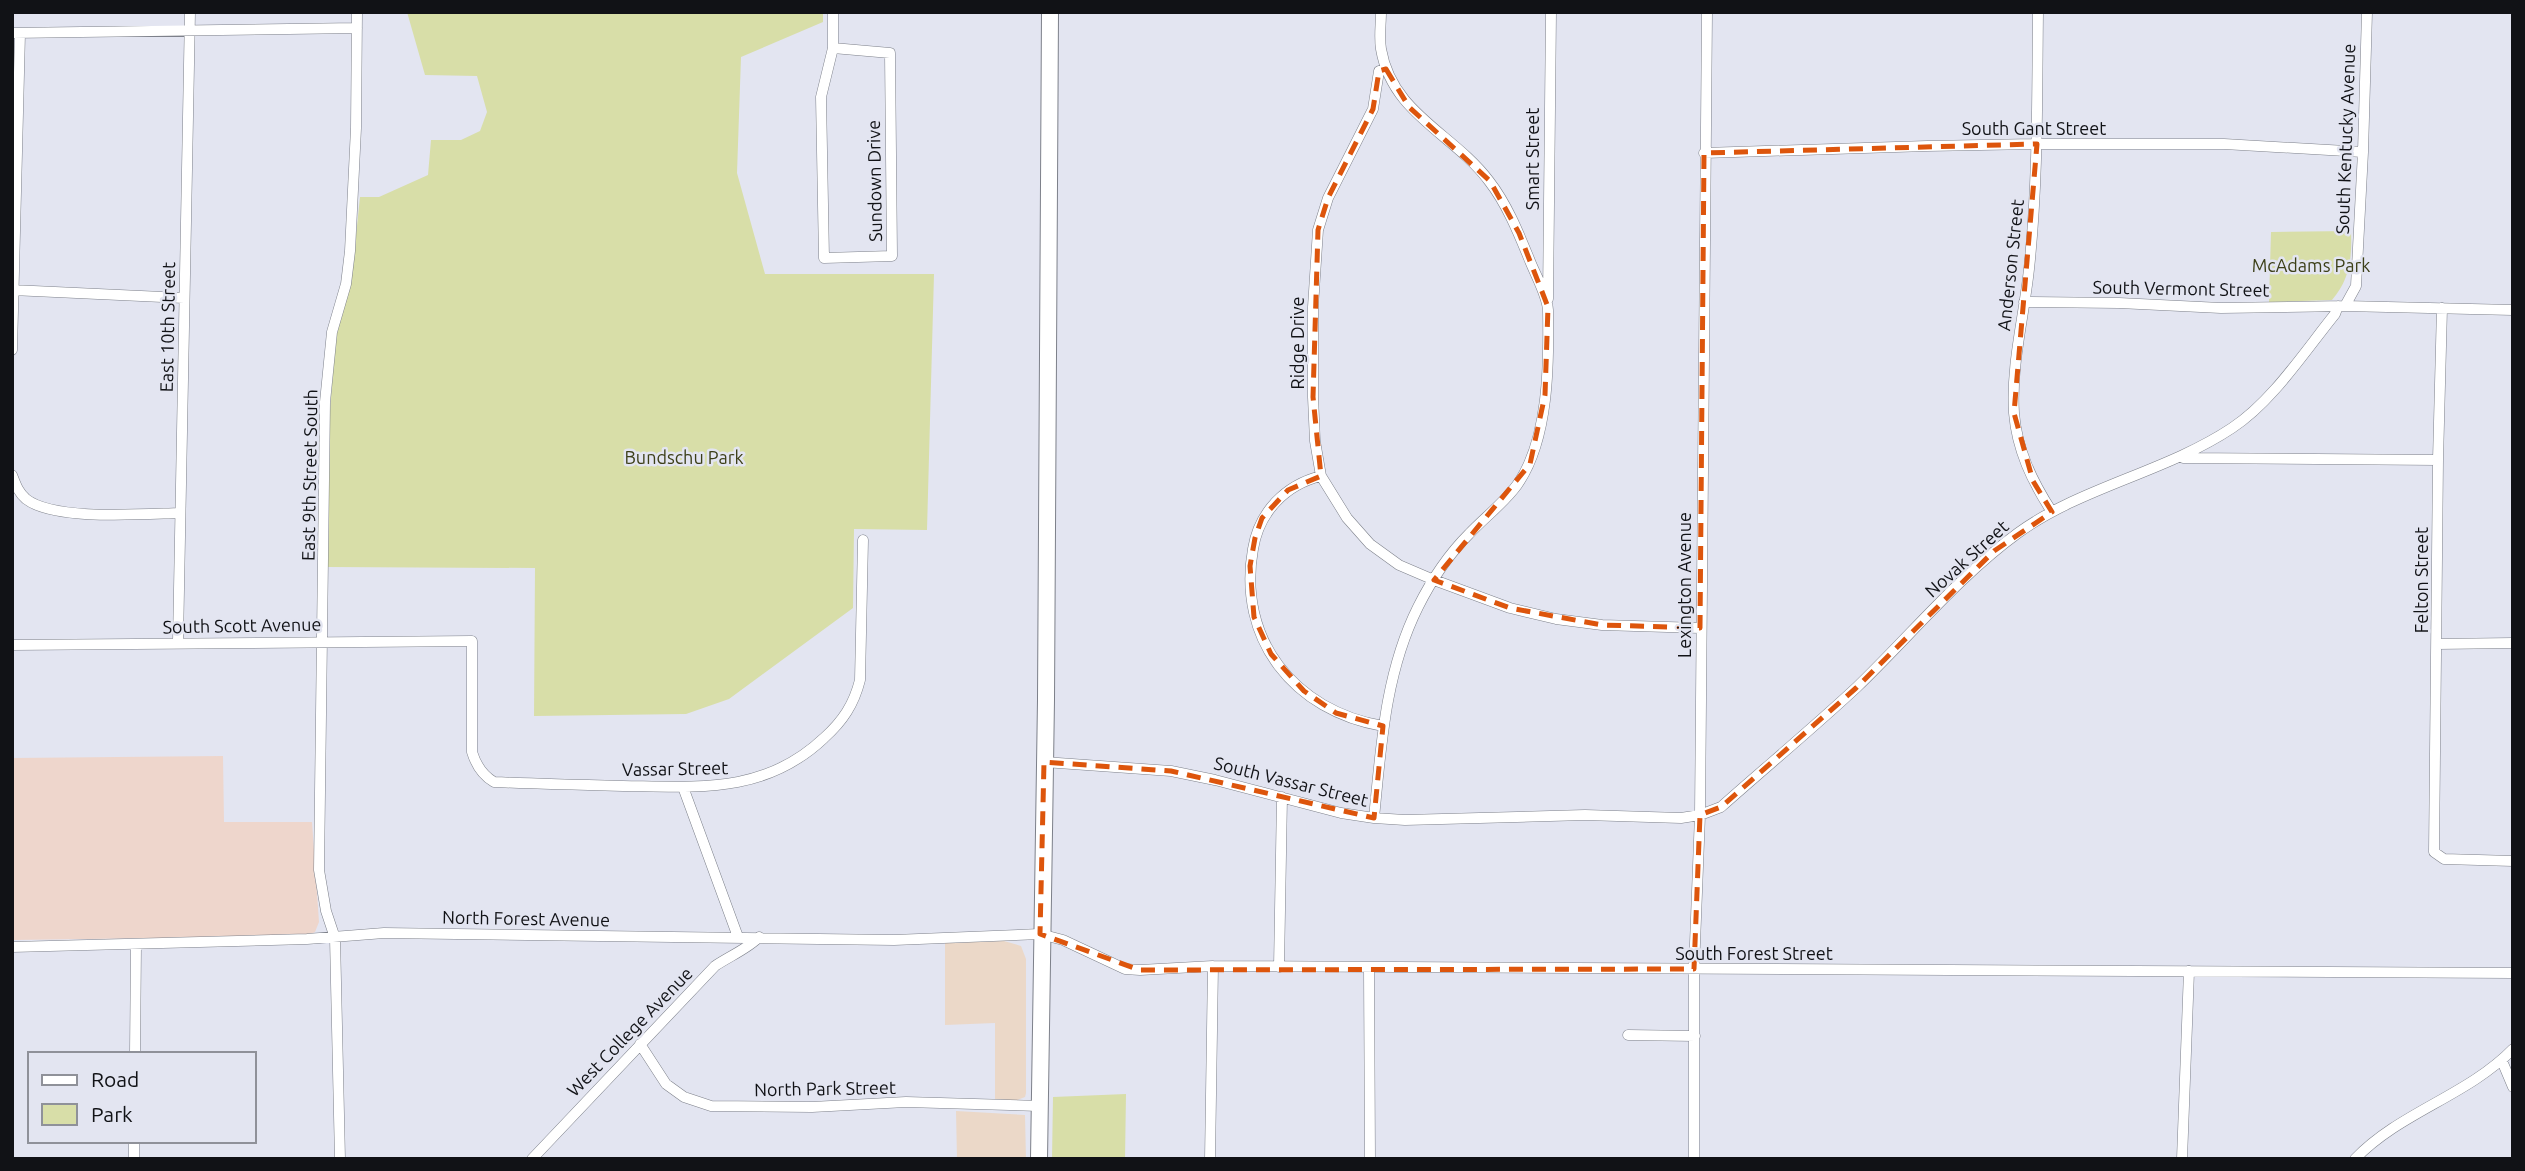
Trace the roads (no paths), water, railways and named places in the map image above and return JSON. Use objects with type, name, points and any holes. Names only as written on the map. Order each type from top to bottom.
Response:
[{"type":"main road","points":[[1039,1159],[1050,12]]},
{"type":"street","name":"East 10th Street","points":[[178,642],[190,12]]},
{"type":"street","name":"East 9th Street South","points":[[340,1159],[335,938],[326,911],[319,870],[326,402],[332,332],[346,284],[349,251],[356,128],[357,12]]},
{"type":"street","name":"Sundown Drive","points":[[833,12],[833,48],[821,97],[824,258],[892,256],[890,53],[833,48]]},
{"type":"street","points":[[1381,12],[1380,46],[1395,89],[1409,107],[1457,146],[1490,181],[1519,233],[1548,307]]},
{"type":"street","name":"Smart Street","points":[[1374,818],[1383,726],[1403,638],[1448,557],[1516,487],[1530,464],[1545,395],[1551,12]]},
{"type":"street","name":"Lexington Avenue","points":[[1694,1159],[1694,969],[1700,815],[1707,12]]},
{"type":"street","name":"Anderson Street","points":[[2038,12],[2037,144],[2029,270],[2015,366],[2014,413],[2024,459],[2033,481],[2052,512]]},
{"type":"street","name":"South Kentucky Avenue","points":[[2341,306],[2356,286],[2367,12]]},
{"type":"street","points":[[12,350],[16,33],[357,28]]},
{"type":"street","name":"Ridge Drive","points":[[1386,69],[1380,71],[1373,109],[1328,198],[1318,230],[1313,307],[1313,397],[1315,441],[1321,476],[1347,518],[1370,544],[1399,565],[1434,580],[1510,608],[1556,619],[1602,625],[1700,628]]},
{"type":"street","name":"South Gant Street","points":[[1704,153],[2037,144],[2224,144],[2363,152]]},
{"type":"street","points":[[13,290],[184,298]]},
{"type":"street","name":"South Vermont Street","points":[[2024,302],[2221,308],[2341,306],[2513,310]]},
{"type":"street","name":"Novak Street","points":[[1700,815],[1721,807],[1846,697],[1994,551],[2020,531],[2052,512],[2178,458],[2235,426],[2271,393],[2341,306]]},
{"type":"street","name":"Felton Street","points":[[2442,308],[2434,852],[2444,859],[2513,861]]},
{"type":"street","points":[[2178,458],[2438,460]]},
{"type":"street","points":[[12,475],[18,491],[26,498],[36,504],[68,512],[180,513]]},
{"type":"street","points":[[1321,476],[1307,479],[1288,490],[1262,518],[1250,566],[1250,594],[1254,617],[1259,633],[1271,654],[1286,674],[1304,691],[1336,713],[1383,726]]},
{"type":"street","name":"Vassar Street","points":[[480,770],[494,782],[683,787],[732,785],[776,772],[811,751],[850,710],[856,697],[860,680],[863,540]]},
{"type":"street","name":"South Scott Avenue","points":[[12,645],[472,641],[472,752],[480,770]]},
{"type":"street","points":[[2437,644],[2513,643]]},
{"type":"street","name":"South Vassar Street","points":[[1044,762],[1171,771],[1215,779],[1341,813],[1374,818],[1681,818],[1700,815]]},
{"type":"street","points":[[683,787],[738,937]]},
{"type":"street","points":[[1279,967],[1282,797]]},
{"type":"street","name":"North Forest Avenue","points":[[12,947],[335,938],[384,933],[894,940],[1040,934]]},
{"type":"street","name":"South Forest Street","points":[[1040,934],[1063,940],[1121,967],[1140,970],[1213,966],[2513,973]]},
{"type":"street","name":"West College Avenue","points":[[532,1159],[715,966],[736,951],[753,944],[759,937]]},
{"type":"street","points":[[135,1052],[136,945]]},
{"type":"street","points":[[1210,1159],[1213,966]]},
{"type":"street","points":[[1369,967],[1370,1159]]},
{"type":"street","points":[[2182,1159],[2189,971]]},
{"type":"street","points":[[1628,1035],[1695,1036]]},
{"type":"street","name":"North Park Street","points":[[640,1044],[666,1084],[684,1097],[711,1106],[811,1107],[906,1102],[1038,1106]]},
{"type":"street","points":[[2355,1159],[2369,1144],[2474,1082],[2513,1049]]},
{"type":"street","points":[[2501,1061],[2513,1087]]},
{"type":"park label","name":"McAdams Park","points":[[2311,266]]},
{"type":"park label","name":"Bundschu Park","points":[[684,458]]}]
